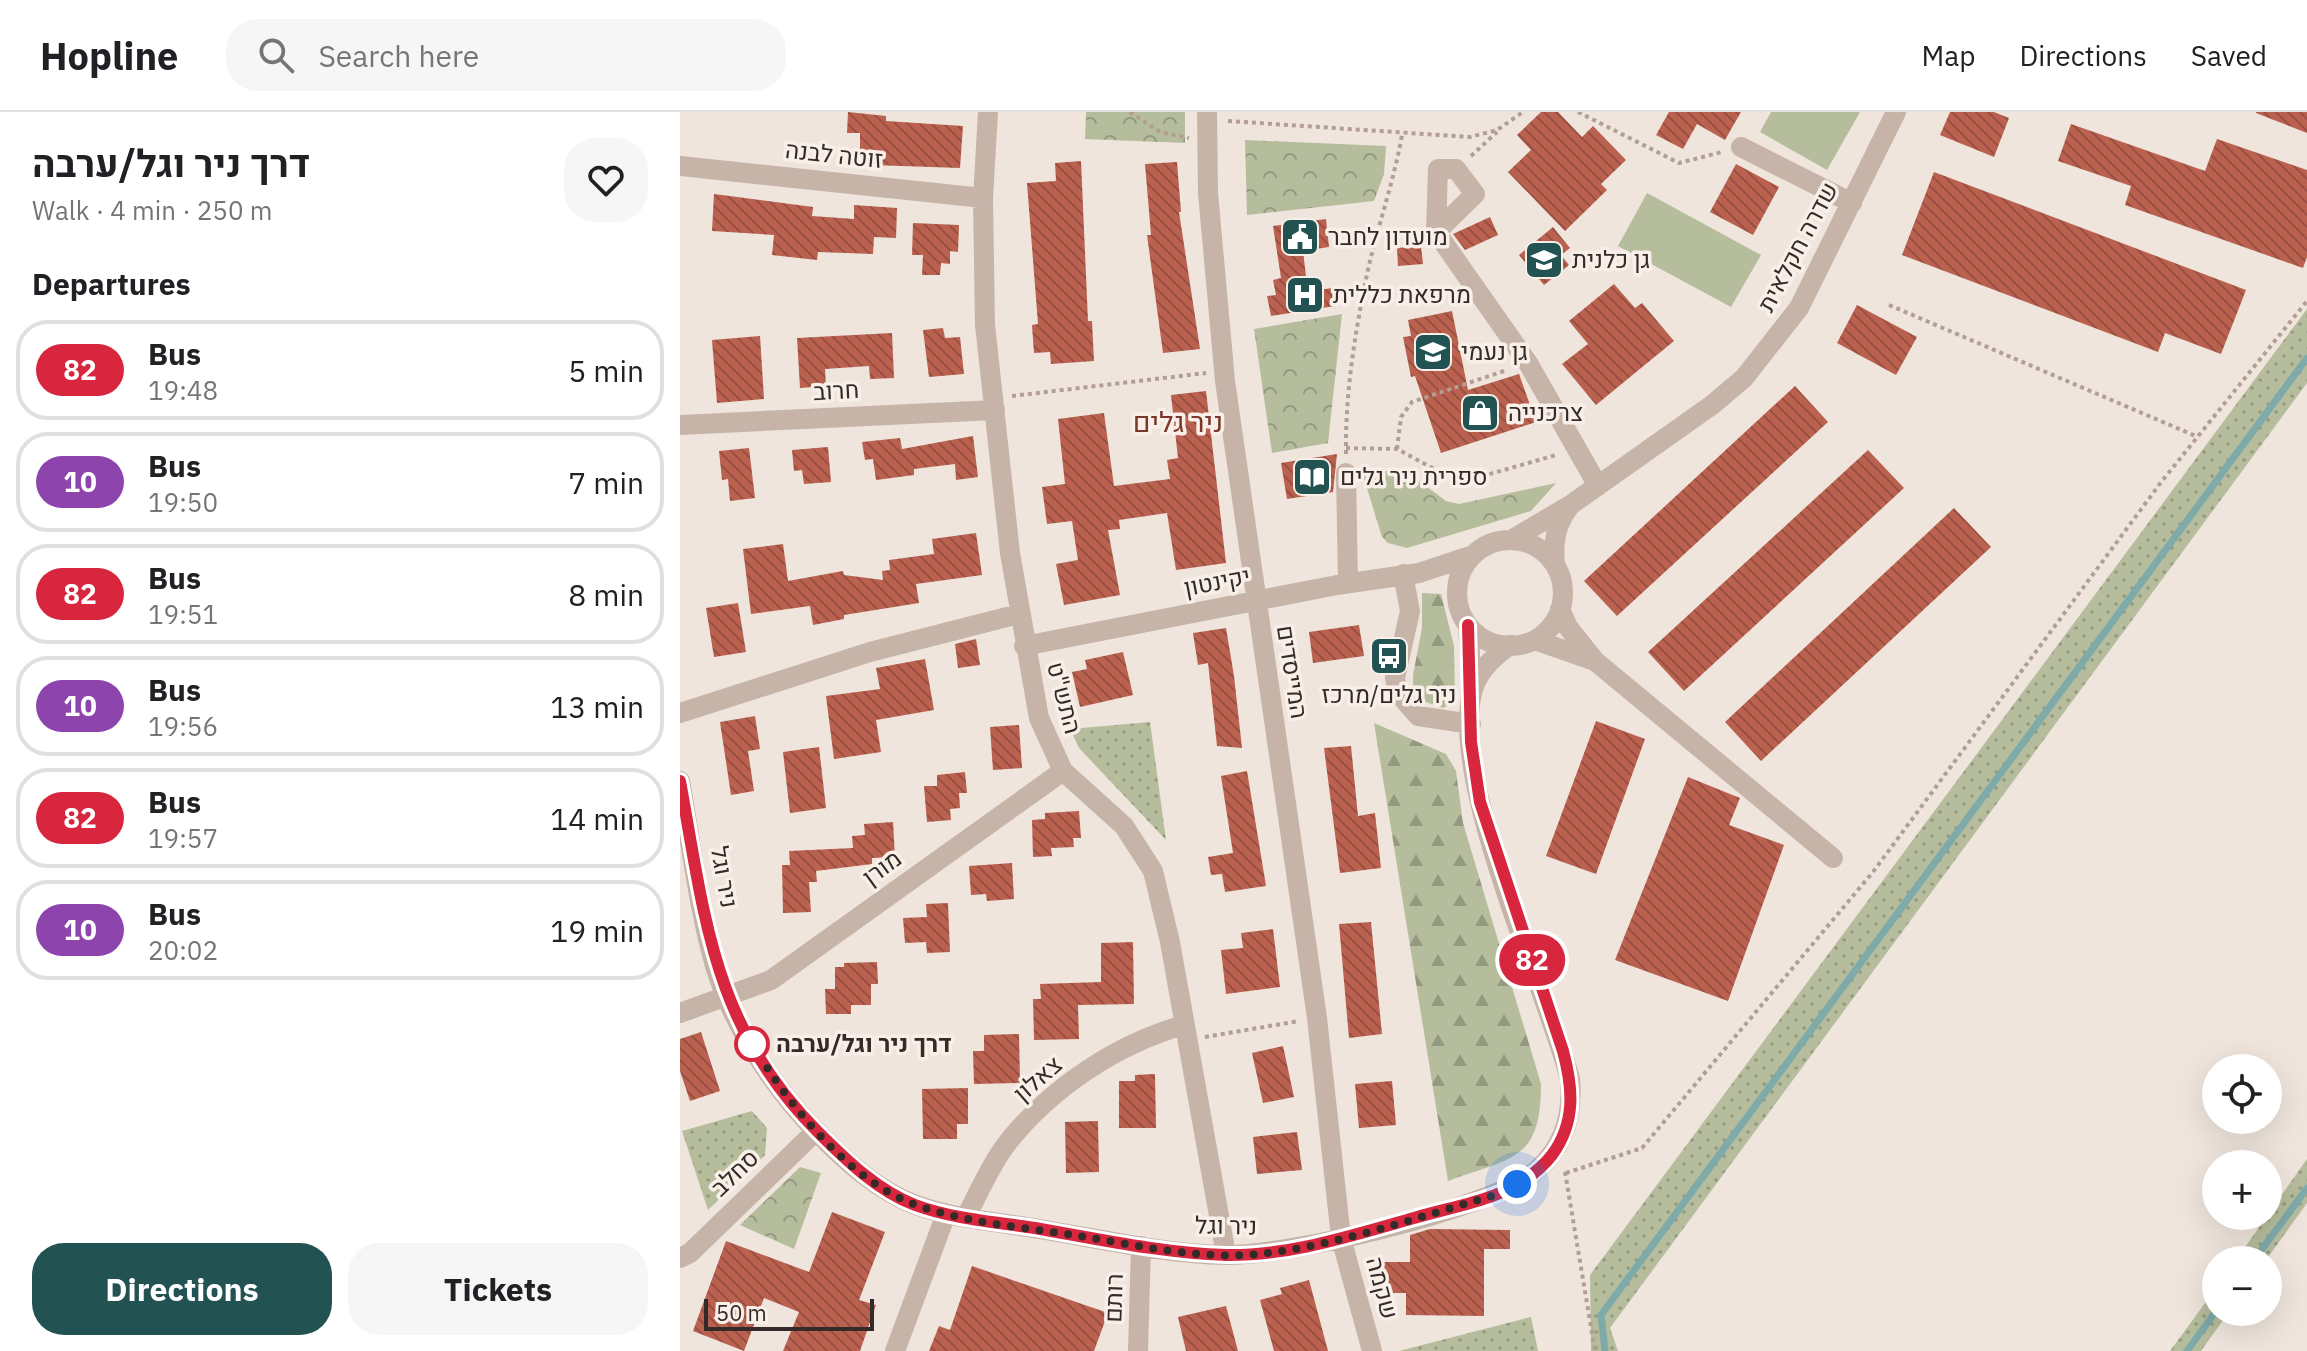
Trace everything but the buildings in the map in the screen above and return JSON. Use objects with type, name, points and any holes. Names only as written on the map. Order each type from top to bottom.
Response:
[{"type":"street","name":"התש\"ט","points":[[988,112],[983,198],[985,325],[1024,646],[1039,718],[1063,771],[1124,826],[1153,871],[1170,942],[1226,1255]]},
{"type":"street","name":"שדרה חקלאית","points":[[1511,540],[1572,504],[1712,405],[1754,366],[1799,308],[1896,112]]},
{"type":"street","name":"המייסדים","points":[[1206,116],[1210,224],[1224,371],[1317,1018],[1341,1238]]},
{"type":"street","points":[[1741,147],[1852,203]]},
{"type":"street","name":"זוטה לבנה","points":[[680,166],[983,198]]},
{"type":"street","points":[[1436,232],[1475,194],[1456,169],[1438,169],[1436,232],[1528,363],[1598,486]]},
{"type":"street","name":"חרוב","points":[[680,425],[995,404]]},
{"type":"street","points":[[1346,473],[1348,583]]},
{"type":"street","name":"שדרה חקלאית","points":[[1555,565],[1554,537],[1560,520],[1572,504]]},
{"type":"street","points":[[1456,597],[1458,580],[1473,555],[1493,542],[1511,540],[1528,543],[1544,552],[1555,565],[1562,581],[1560,609],[1549,629],[1535,640],[1510,645],[1484,640],[1468,625],[1449,584],[1439,577],[1411,573],[1410,611],[1395,678],[1398,693],[1418,716],[1471,724]]},
{"type":"street","name":"יקינטון","points":[[1024,646],[1411,573],[1473,555]]},
{"type":"street","points":[[1560,609],[1568,627],[1595,661],[1833,858]]},
{"type":"street","points":[[680,713],[883,648],[1019,614]]},
{"type":"street","name":"ניר וגל","points":[[680,781],[704,913],[727,998],[781,1090],[816,1131],[869,1178],[898,1198],[956,1216],[1141,1246],[1226,1255],[1258,1254],[1341,1238],[1495,1195],[1537,1171],[1550,1157],[1570,1118],[1570,1079],[1488,831],[1475,772],[1468,625]]},
{"type":"street","points":[[1535,640],[1595,661]]},
{"type":"street","name":"ניר וגל","points":[[1472,699],[1479,675],[1510,645]]},
{"type":"street","name":"מורן","points":[[680,1013],[771,980],[1063,771]]},
{"type":"street","name":"צאלון","points":[[895,1351],[956,1216],[1008,1143],[1035,1115],[1103,1059],[1151,1034],[1186,1033]]},
{"type":"street","name":"סחלב","points":[[680,1272],[685,1255],[816,1131]]},
{"type":"street","name":"שקמה","points":[[1341,1238],[1372,1351]]},
{"type":"street","name":"רותם","points":[[1138,1351],[1141,1246]]},
{"type":"path","points":[[1130,112],[1160,132],[1207,141]]},
{"type":"path","points":[[1456,169],[1501,127],[1523,112]]},
{"type":"path","points":[[1578,112],[1679,163],[1741,147]]},
{"type":"path","points":[[1206,116],[1402,135],[1470,137],[1501,127]]},
{"type":"path","points":[[1346,473],[1348,400],[1365,282],[1394,180],[1402,135]]},
{"type":"path","points":[[1566,1173],[1642,1148],[1873,872],[2198,437],[2307,301]]},
{"type":"path","points":[[1889,305],[2198,437]]},
{"type":"path","points":[[1397,449],[1401,417],[1412,402],[1528,363]]},
{"type":"path","points":[[995,404],[1224,371]]},
{"type":"path","points":[[1346,448],[1397,449],[1455,480],[1469,480],[1577,448]]},
{"type":"path","points":[[1186,1033],[1317,1018]]},
{"type":"path","points":[[1550,1157],[1566,1173],[1595,1351]]},
{"type":"green space","points":[[1086,112],[1185,112],[1185,143],[1085,139]]},
{"type":"green space","points":[[1771,112],[1860,112],[1827,170],[1760,132]]},
{"type":"green space","points":[[1245,140],[1386,146],[1384,174],[1374,201],[1247,215]]},
{"type":"green space","points":[[1647,193],[1761,255],[1731,307],[1618,246]]},
{"type":"green space","points":[[2307,309],[2307,383],[1610,1328],[1618,1351],[1591,1351],[1590,1275]]},
{"type":"green space","points":[[1342,314],[1328,443],[1272,453],[1254,329]]},
{"type":"green space","points":[[1404,470],[1446,501],[1459,504],[1556,483],[1531,511],[1407,548],[1388,543],[1382,537],[1362,472]]},
{"type":"green space","points":[[1422,593],[1441,594],[1454,646],[1455,702],[1443,708],[1420,700],[1413,688],[1422,628]]},
{"type":"green space","points":[[1150,722],[1166,840],[1079,748],[1070,729]]},
{"type":"green space","points":[[1374,723],[1446,754],[1456,771],[1463,823],[1541,1084],[1540,1110],[1528,1143],[1506,1160],[1448,1181]]},
{"type":"green space","points":[[752,1111],[767,1128],[765,1155],[708,1210],[682,1131]]},
{"type":"green space","points":[[2307,1159],[2307,1203],[2276,1246],[2246,1246],[2257,1230],[2282,1230],[2282,1195]]},
{"type":"green space","points":[[800,1167],[821,1173],[794,1249],[740,1225]]},
{"type":"green space","points":[[2202,1307],[2202,1326],[2219,1326],[2201,1351],[2170,1351]]},
{"type":"green space","points":[[1531,1317],[1538,1351],[1399,1351]]},
{"type":"waterway","points":[[1605,1351],[1601,1315],[2307,358]]},
{"type":"waterway","points":[[2264,1246],[2307,1188]]},
{"type":"waterway","points":[[2187,1351],[2205,1326]]},
{"type":"bus line","name":"82","points":[[680,781],[715,965],[727,998],[781,1090],[816,1131],[869,1178],[898,1198],[946,1214],[1141,1246],[1226,1255],[1258,1254],[1304,1246],[1495,1195],[1537,1171],[1561,1140],[1570,1118],[1572,1098],[1563,1051],[1480,802],[1471,742],[1468,625]]},
{"type":"place","name":"מועדון לחבר","points":[[1300,237]]},
{"type":"place","name":"גן כלנית","points":[[1544,260]]},
{"type":"place","name":"מרפאת כללית","points":[[1305,295]]},
{"type":"place","name":"גן נעמי","points":[[1433,352]]},
{"type":"place","name":"צרכנייה","points":[[1480,413]]},
{"type":"place","name":"ספרית ניר גלים","points":[[1312,477]]},
{"type":"place","name":"ניר גלים/מרכז","points":[[1389,656]]},
{"type":"place","name":"דרך ניר וגל/ערבה","points":[[752,1044]]},
{"type":"district","name":"ניר גלים","points":[[1178,422]]},
{"type":"route","points":[[752,1044],[781,1090],[816,1131],[841,1154],[898,1198],[946,1214],[1141,1246],[1226,1255],[1258,1254],[1341,1238],[1495,1195],[1517,1184]]}]
